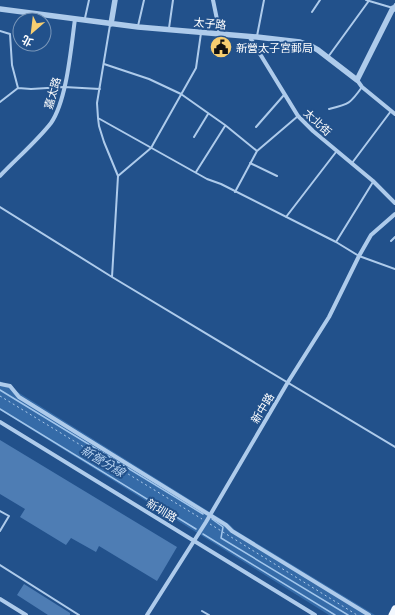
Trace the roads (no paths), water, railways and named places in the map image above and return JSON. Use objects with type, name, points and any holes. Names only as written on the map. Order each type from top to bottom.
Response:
[{"type":"main road","points":[[392,615],[395,609]]},
{"type":"street","points":[[111,24],[115,0]]},
{"type":"street","points":[[213,0],[220,34]]},
{"type":"street","points":[[358,80],[394,7]]},
{"type":"street","name":"太子路","points":[[0,9],[138,27],[249,36],[300,42],[311,46],[328,57],[358,80],[362,87],[395,114]]},
{"type":"street","name":"嘉太路","points":[[0,176],[52,122],[59,107],[64,87],[75,19]]},
{"type":"street","name":"太北街","points":[[249,36],[298,116],[312,130],[373,181],[395,203]]},
{"type":"street","name":"新中路","points":[[148,615],[206,522],[288,382],[329,317],[371,235],[395,214]]},
{"type":"street","points":[[0,384],[10,386],[19,397],[226,524],[232,531],[369,615]]},
{"type":"street","name":"新圳路","points":[[0,422],[315,615]]},
{"type":"street","points":[[0,599],[26,615]]},
{"type":"lane","points":[[85,20],[89,0]]},
{"type":"lane","points":[[138,27],[144,0]]},
{"type":"lane","points":[[169,30],[173,0]]},
{"type":"lane","points":[[257,37],[264,0]]},
{"type":"lane","points":[[312,12],[320,0]]},
{"type":"lane","points":[[328,57],[367,1],[394,7]]},
{"type":"lane","points":[[111,24],[97,112],[99,126],[104,142],[118,176],[112,277]]},
{"type":"lane","points":[[0,31],[10,34],[12,65],[18,88]]},
{"type":"lane","points":[[118,176],[151,148],[196,68],[201,33]]},
{"type":"lane","points":[[104,64],[149,79],[181,94],[225,125],[257,151]]},
{"type":"lane","points":[[0,102],[18,88],[31,89],[64,87],[100,89]]},
{"type":"lane","points":[[329,109],[344,106],[352,102],[362,87]]},
{"type":"lane","points":[[256,127],[284,95]]},
{"type":"lane","points":[[352,164],[391,110]]},
{"type":"lane","points":[[194,137],[208,114]]},
{"type":"lane","points":[[235,192],[257,151],[298,116]]},
{"type":"lane","points":[[98,118],[196,172],[336,242],[359,256],[395,269]]},
{"type":"lane","points":[[196,172],[225,125]]},
{"type":"lane","points":[[286,217],[337,151]]},
{"type":"lane","points":[[250,163],[277,176]]},
{"type":"lane","points":[[336,242],[373,181]]},
{"type":"lane","points":[[0,207],[112,277],[395,447]]},
{"type":"lane","points":[[391,241],[395,237]]},
{"type":"lane","points":[[0,511],[9,516],[0,531]]},
{"type":"lane","points":[[0,565],[79,615]]},
{"type":"lane","points":[[202,611],[209,615]]},
{"type":"waterway","points":[[0,390],[203,514]]},
{"type":"waterway","name":"新營分線","points":[[0,409],[196,529]]},
{"type":"waterway","points":[[212,519],[223,527],[221,538],[348,615]]},
{"type":"waterway","name":"新營分線","points":[[203,534],[335,615]]},
{"type":"place","name":"新營太子宮郵局","points":[[221,47]]}]
